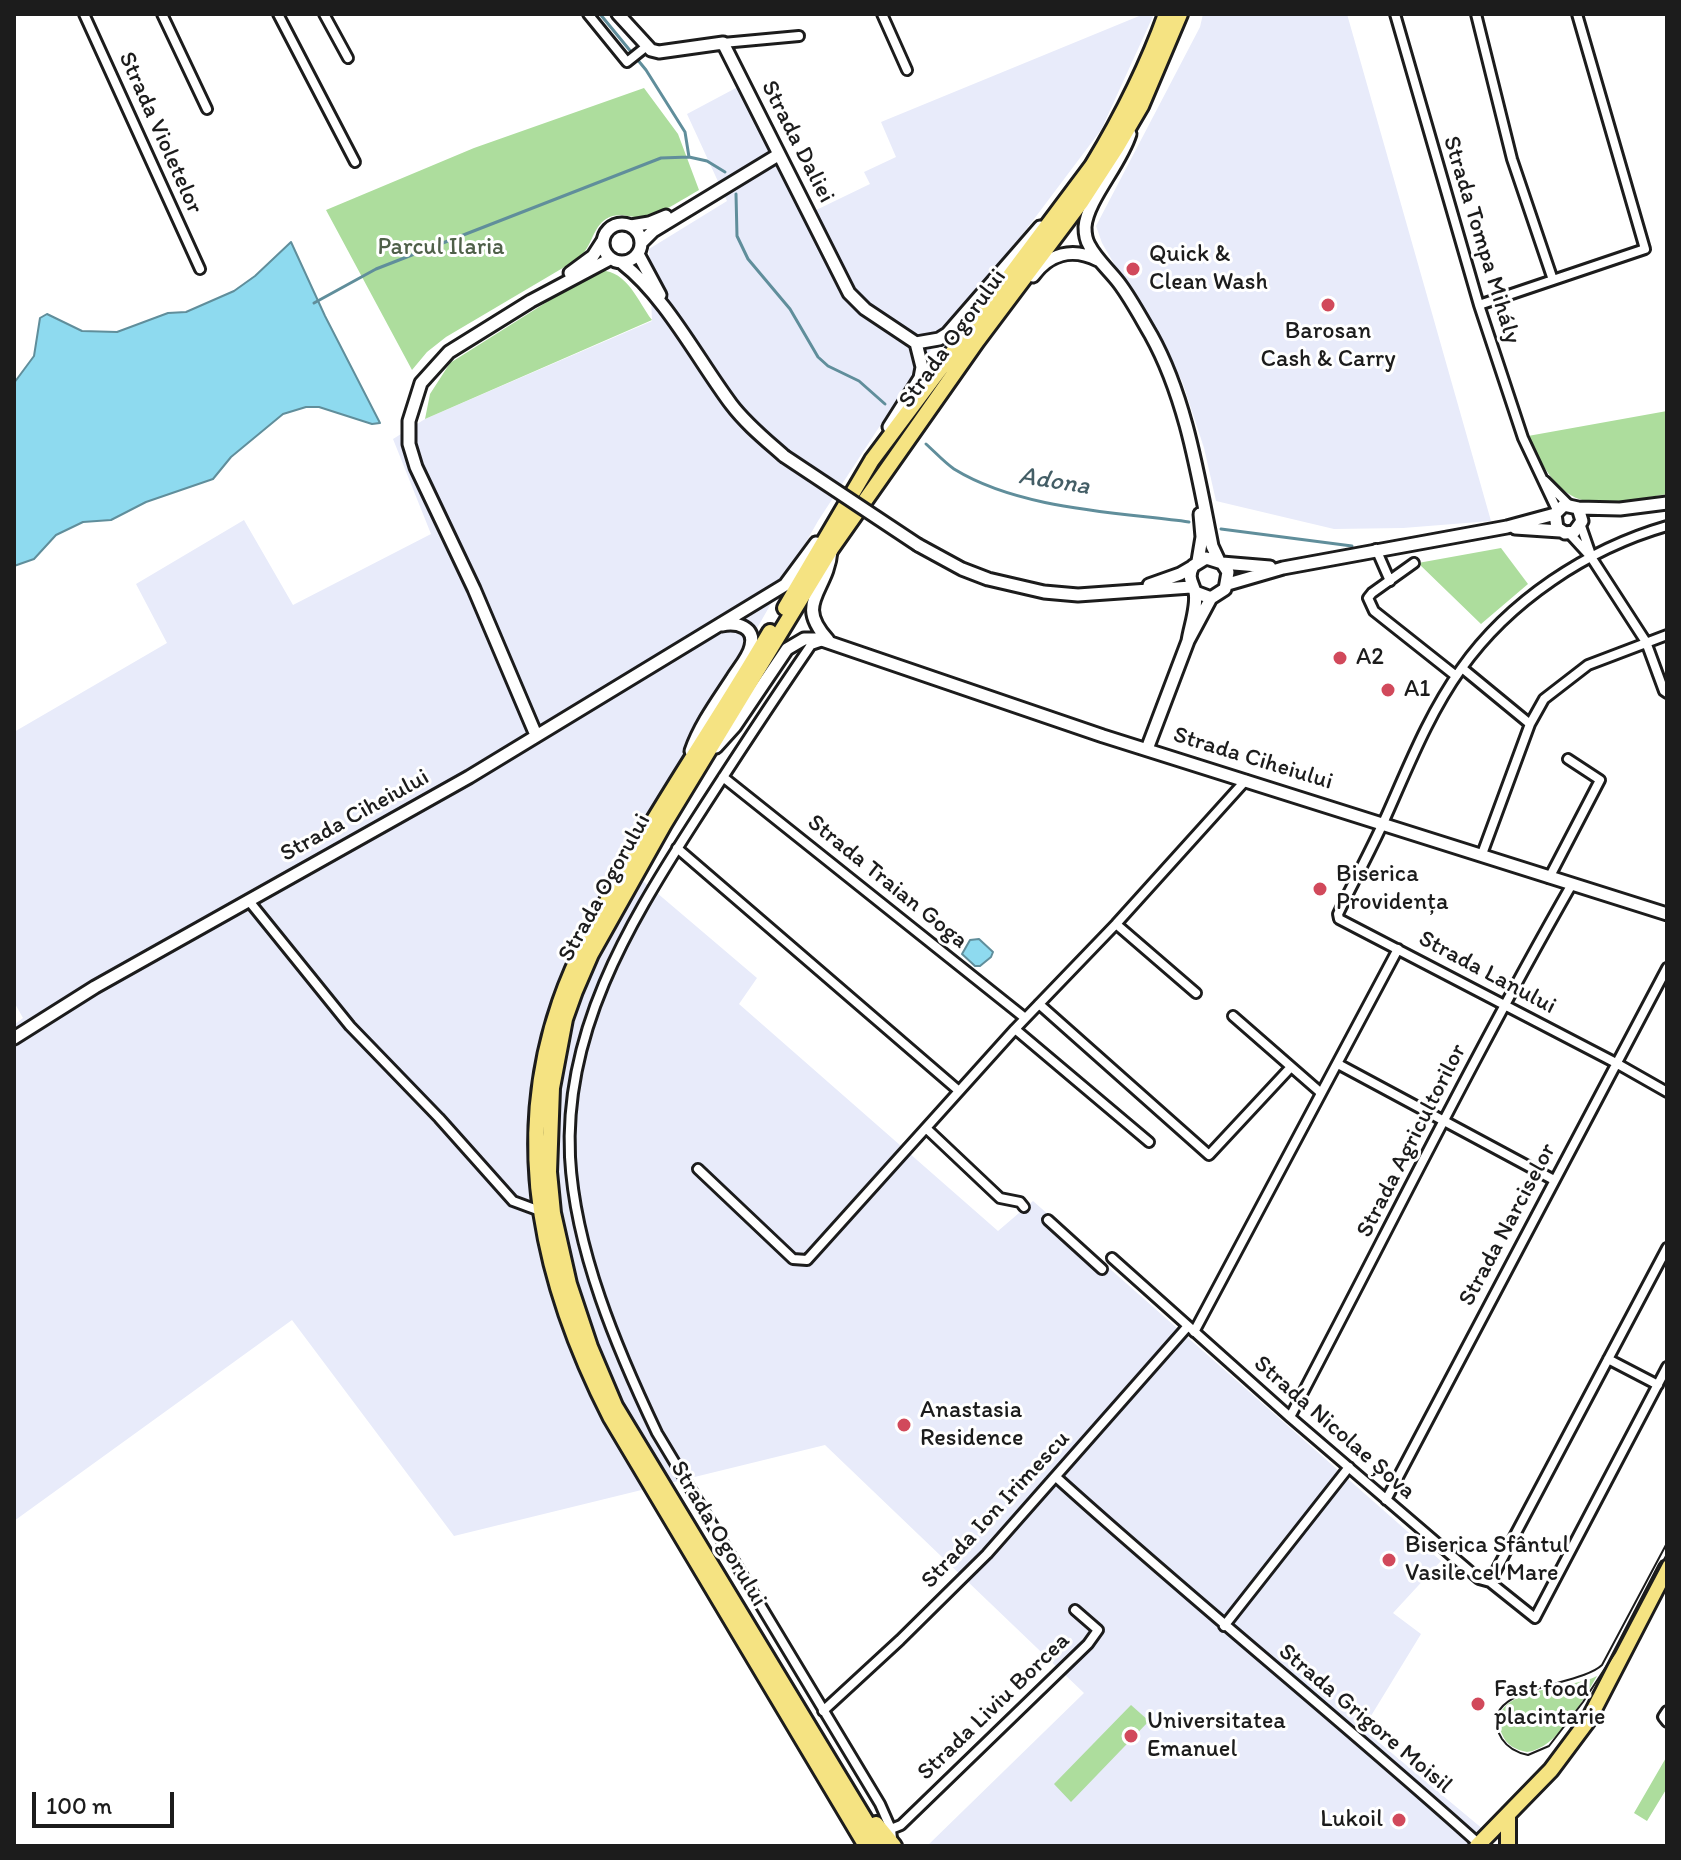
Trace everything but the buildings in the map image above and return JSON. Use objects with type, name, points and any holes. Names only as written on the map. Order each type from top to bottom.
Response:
[{"type":"main road","name":"Strada Ogorului","points":[[866,1846],[611,1418],[581,1359],[558,1291],[540,1211],[538,1116],[548,1042],[560,1002],[597,917],[687,763],[767,638],[872,460],[1092,166],[1121,117],[1154,49],[1166,14]]},
{"type":"main road","name":"Strada Ogorului","points":[[889,1841],[838,1777],[615,1406],[590,1347],[569,1284],[553,1213],[549,1172],[551,1100],[558,1052],[565,1019],[591,954],[664,824],[831,549],[977,341],[1082,201],[1132,121],[1180,14]]},
{"type":"main road","points":[[1478,1845],[1551,1770],[1589,1719],[1667,1568]]},
{"type":"main road","points":[[1508,1815],[1508,1846]]},
{"type":"street","name":"Strada Violetelor","points":[[84,14],[200,269]]},
{"type":"street","points":[[162,14],[207,109]]},
{"type":"street","points":[[278,14],[355,162]]},
{"type":"street","points":[[324,14],[348,58]]},
{"type":"street","points":[[588,14],[627,62],[647,46]]},
{"type":"street","points":[[618,14],[647,46],[659,52],[799,36]]},
{"type":"street","points":[[882,14],[907,70]]},
{"type":"street","name":"Strada Tompa Mihály","points":[[1395,14],[1479,305],[1523,438],[1556,512]]},
{"type":"street","points":[[1476,14],[1512,159],[1553,280]]},
{"type":"street","points":[[1479,305],[1645,249],[1577,14]]},
{"type":"street","name":"Strada Daliei","points":[[723,43],[849,293],[865,309],[916,343]]},
{"type":"street","points":[[1132,121],[1124,150],[1086,220],[1086,235],[1089,245],[1137,312],[1167,370],[1187,432],[1212,546],[1228,572],[1228,584]]},
{"type":"street","points":[[531,301],[640,248],[653,231],[778,155]]},
{"type":"street","points":[[536,735],[480,601],[416,467],[409,444],[413,402],[421,383],[449,352],[531,301],[593,256],[612,226],[649,223],[703,199]]},
{"type":"street","points":[[872,460],[920,378],[922,367],[916,343],[939,339],[947,334],[1022,245],[1060,212]]},
{"type":"street","points":[[631,226],[636,230],[640,248],[680,330]]},
{"type":"street","points":[[602,242],[603,249],[635,273],[680,330],[733,407],[784,456],[918,545],[962,569],[1018,588],[1078,595],[1137,589],[1193,590],[1211,598]]},
{"type":"street","points":[[977,341],[1039,267],[1052,258],[1079,253],[1102,262]]},
{"type":"street","name":"Strada Tompa Mihály","points":[[1539,474],[1573,507]]},
{"type":"street","points":[[1188,641],[1193,590],[1189,574],[1202,537],[1200,494]]},
{"type":"street","points":[[1147,749],[1188,641],[1211,598],[1221,593],[1228,584],[1283,568],[1376,549],[1507,527],[1573,507],[1620,509],[1667,503]]},
{"type":"street","points":[[1573,507],[1591,557]]},
{"type":"street","name":"Strada Ciheiului","points":[[14,1038],[95,987],[469,777],[785,585],[844,508]]},
{"type":"street","points":[[1507,527],[1565,532],[1620,509]]},
{"type":"street","points":[[1556,512],[1555,524],[1591,557],[1646,642],[1667,693]]},
{"type":"street","points":[[1383,823],[1413,755],[1459,672],[1512,614],[1573,567],[1646,532],[1667,526]]},
{"type":"street","points":[[831,549],[828,571],[811,610],[815,624],[828,641],[811,645],[677,848],[622,942],[580,1051],[571,1100],[572,1175],[575,1200],[599,1292],[657,1433],[880,1804],[889,1841]]},
{"type":"street","points":[[1376,549],[1390,581]]},
{"type":"street","points":[[1137,589],[1180,574],[1211,558],[1220,562],[1283,568]]},
{"type":"street","points":[[1414,563],[1368,598],[1374,611],[1530,724]]},
{"type":"street","points":[[687,763],[707,716],[751,648],[746,627],[730,623],[714,627]]},
{"type":"street","points":[[1482,854],[1530,724],[1544,699],[1588,665],[1667,635]]},
{"type":"street","name":"Strada Ciheiului","points":[[707,756],[735,726],[792,645],[810,638],[828,641],[1147,749],[1667,914]]},
{"type":"street","points":[[1549,878],[1600,780],[1568,759]]},
{"type":"street","name":"Strada Traian Goga","points":[[723,777],[1025,1018]]},
{"type":"street","points":[[698,1169],[793,1259],[807,1260],[1025,1018],[1116,924],[1246,780]]},
{"type":"street","name":"Strada Lanului","points":[[1383,823],[1338,914],[1339,919],[1667,1092]]},
{"type":"street","points":[[677,848],[959,1091]]},
{"type":"street","name":"Strada Agricultorilor","points":[[1290,1417],[1446,1120],[1503,1004],[1572,884]]},
{"type":"street","points":[[249,901],[350,1026],[439,1118],[513,1201],[540,1211]]},
{"type":"street","points":[[1116,924],[1196,993]]},
{"type":"street","name":"Strada Ion Irimescu","points":[[823,1711],[987,1554],[1191,1329],[1398,949]]},
{"type":"street","name":"Strada Narciselor","points":[[1386,1500],[1667,968]]},
{"type":"street","points":[[1039,1004],[1209,1155],[1291,1067]]},
{"type":"street","points":[[1233,1016],[1320,1092]]},
{"type":"street","points":[[1015,1029],[1149,1142]]},
{"type":"street","points":[[1338,1064],[1554,1180]]},
{"type":"street","points":[[927,1129],[1000,1198],[1020,1202],[1024,1207]]},
{"type":"street","points":[[1048,1220],[1102,1269]]},
{"type":"street","points":[[1490,1582],[1667,1248]]},
{"type":"street","name":"Strada Nicolae Șova","points":[[1112,1258],[1386,1500],[1479,1579],[1490,1582],[1535,1618],[1658,1385]]},
{"type":"street","points":[[1608,1359],[1658,1385],[1667,1367]]},
{"type":"street","points":[[1224,1626],[1349,1467]]},
{"type":"street","name":"Strada Grigore Moisil","points":[[1056,1477],[1224,1626],[1370,1746],[1478,1845]]},
{"type":"street","name":"Strada Liviu Borcea","points":[[889,1841],[901,1825],[1088,1644],[1098,1630],[1075,1610]]},
{"type":"street","points":[[1667,1711],[1663,1717],[1667,1722]]},
{"type":"shaded area","points":[[1144,14],[1154,14],[1101,130],[1016,243],[952,319],[900,395],[818,521],[623,864],[757,978],[739,1004],[998,1231],[1033,1201],[1441,1561],[1393,1613],[1421,1634],[1363,1729],[1484,1830],[1471,1846],[927,1846],[1084,1693],[825,1445],[454,1536],[292,1320],[14,1521],[14,1025],[23,1018],[14,1002],[14,732],[167,643],[136,584],[244,520],[293,605],[431,534],[393,439],[425,419],[652,321],[649,249],[727,201],[687,114],[749,81],[812,212],[870,184],[864,172],[896,157],[881,122]]},
{"type":"shaded area","points":[[1203,14],[1347,14],[1491,521],[1403,528],[1334,529],[1216,501],[1204,448],[1182,381],[1102,243],[1096,226],[1200,27]]},
{"type":"green space","name":"Parcul Ilaria","points":[[644,88],[678,134],[699,190],[649,216],[617,215],[606,219],[578,259],[446,337],[427,352],[412,370],[326,210],[474,148]]},
{"type":"green space","points":[[596,271],[606,271],[623,279],[652,320],[425,419],[430,394],[450,363]]},
{"type":"green space","points":[[1667,411],[1667,494],[1617,502],[1582,500],[1567,493],[1554,481],[1528,436]]},
{"type":"green space","points":[[1501,548],[1528,584],[1481,624],[1418,563]]},
{"type":"green space","points":[[1597,1676],[1568,1722],[1549,1742],[1527,1752],[1506,1741],[1499,1719],[1504,1707],[1532,1693]]},
{"type":"green space","points":[[1131,1705],[1149,1721],[1071,1802],[1054,1784]]},
{"type":"green space","points":[[1667,1756],[1667,1788],[1647,1821],[1634,1813]]},
{"type":"water","points":[[291,242],[380,423],[372,424],[319,407],[306,407],[283,414],[231,457],[213,479],[146,502],[111,520],[83,522],[56,535],[34,559],[14,566],[14,383],[34,356],[40,318],[47,314],[82,331],[117,332],[168,313],[186,312],[234,291]]},
{"type":"water","points":[[979,939],[993,952],[980,966],[975,966],[962,954],[970,940]]},
{"type":"waterway","name":"Adona","points":[[600,14],[646,70],[685,132],[689,157],[707,161],[725,172]]},
{"type":"waterway","points":[[314,303],[376,269],[661,158],[689,157]]},
{"type":"waterway","name":"Adona","points":[[736,194],[737,236],[748,259],[790,309],[818,357],[828,366],[859,381],[885,404]]},
{"type":"waterway","name":"Adona","points":[[926,444],[954,469],[1008,493],[1068,507],[1189,522]]},
{"type":"waterway","name":"Adona","points":[[1221,529],[1352,546]]},
{"type":"tram line","points":[[1667,1543],[1602,1665],[1590,1673],[1513,1698],[1501,1708],[1496,1722],[1507,1745],[1528,1755],[1549,1746],[1615,1653],[1667,1554]]},
{"type":"place","name":"Quick & Clean Wash","points":[[1133,269]]},
{"type":"place","name":"Barosan Cash & Carry","points":[[1328,305]]},
{"type":"place","name":"A2","points":[[1340,658]]},
{"type":"place","name":"A1","points":[[1388,690]]},
{"type":"place","name":"Biserica Providența","points":[[1320,889]]},
{"type":"place","name":"Anastasia Residence","points":[[904,1425]]},
{"type":"place","name":"Biserica Sfântul Vasile cel Mare","points":[[1389,1560]]},
{"type":"place","name":"Fast food placintarie","points":[[1478,1704]]},
{"type":"place","name":"Universitatea Emanuel","points":[[1131,1736]]},
{"type":"place","name":"Lukoil","points":[[1399,1820]]}]
